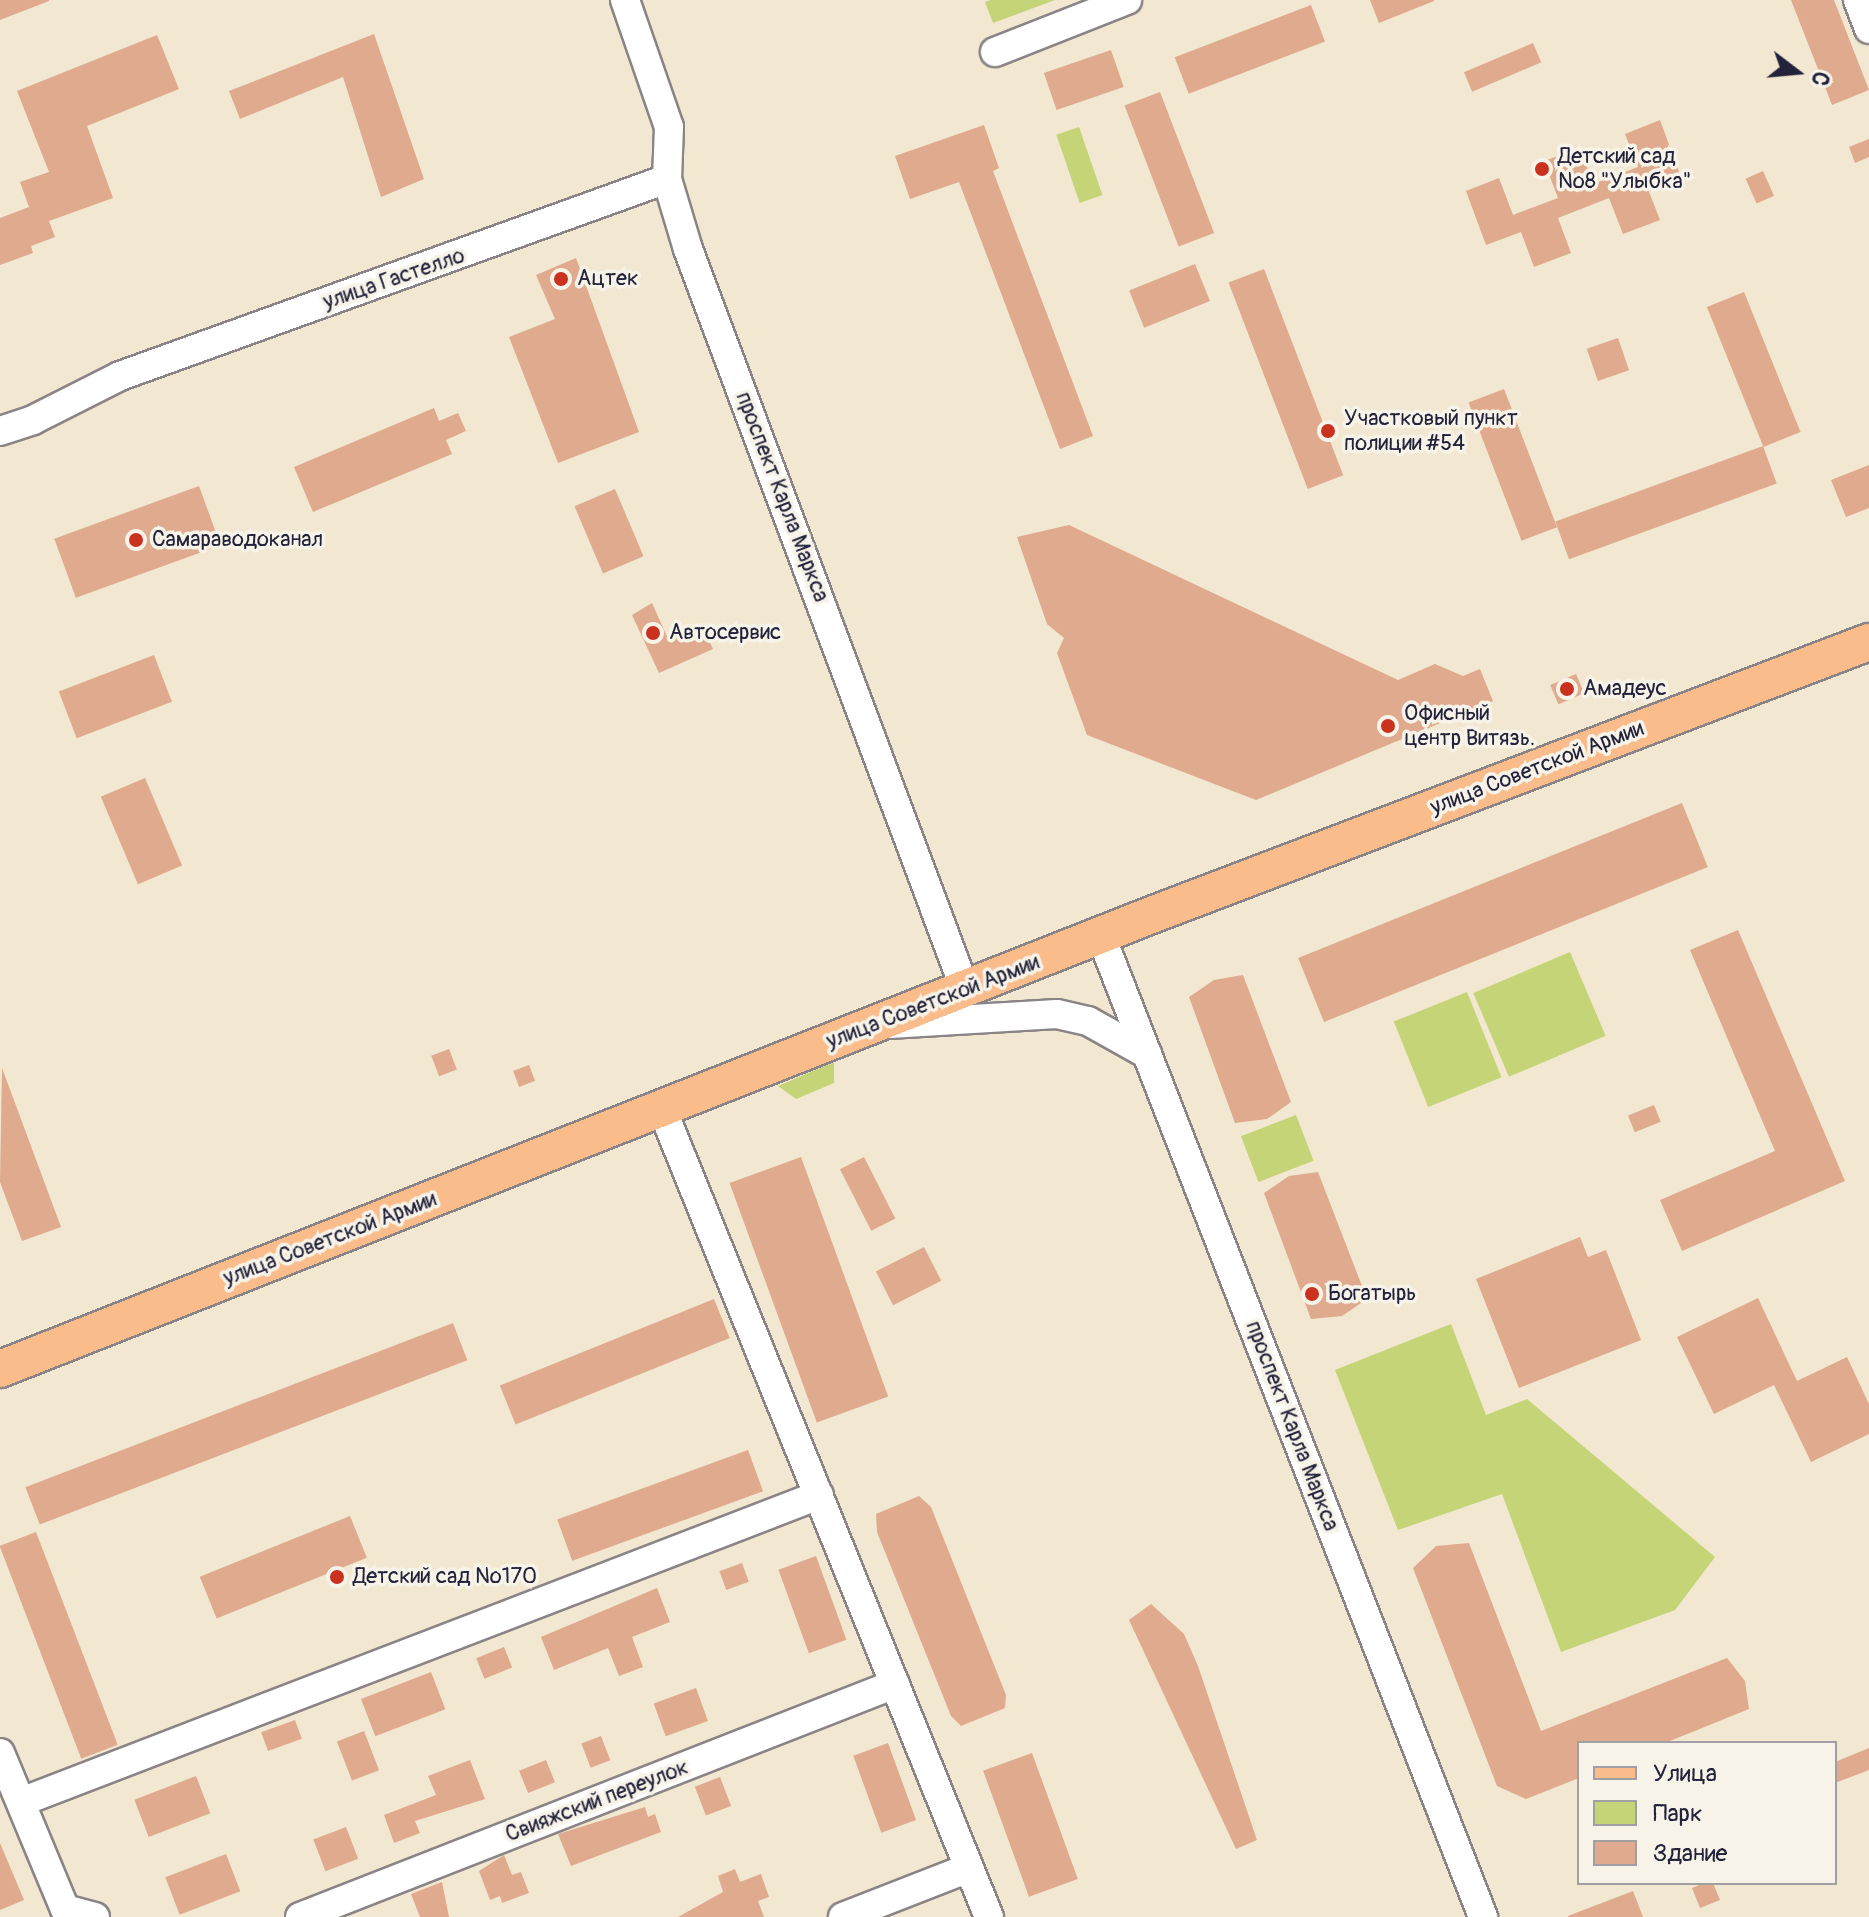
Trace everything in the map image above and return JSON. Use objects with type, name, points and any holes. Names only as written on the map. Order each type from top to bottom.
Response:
[{"type":"main road","name":"улица Советской Армии","points":[[0,1369],[1101,936],[1869,642]]},
{"type":"street","name":"проспект Карла Маркса","points":[[625,0],[669,127],[667,179],[688,249],[965,989]]},
{"type":"street","points":[[995,52],[1127,0]]},
{"type":"street","points":[[1858,0],[1869,29]]},
{"type":"street","name":"улица Гастелло","points":[[0,431],[120,376],[667,179]]},
{"type":"street","name":"проспект Карла Маркса","points":[[1101,936],[1479,1916]]},
{"type":"street","points":[[876,1024],[1057,1014],[1088,1021],[1147,1054]]},
{"type":"street","points":[[662,1109],[989,1917]]},
{"type":"street","points":[[21,1802],[819,1495]]},
{"type":"street","name":"Свияжский переулок","points":[[300,1917],[895,1684]]},
{"type":"street","points":[[0,1753],[65,1909],[95,1917]]},
{"type":"street","points":[[843,1917],[969,1868]]},
{"type":"green space","points":[[1055,0],[993,23],[985,2]]},
{"type":"green space","points":[[1079,127],[1102,195],[1080,203],[1056,135]]},
{"type":"green space","points":[[1570,952],[1606,1036],[1509,1077],[1473,993]]},
{"type":"green space","points":[[1467,992],[1501,1077],[1428,1107],[1394,1022]]},
{"type":"green space","points":[[834,1062],[834,1083],[796,1099],[778,1086]]},
{"type":"green space","points":[[1296,1115],[1314,1161],[1258,1182],[1241,1136]]},
{"type":"green space","points":[[1451,1324],[1486,1415],[1527,1399],[1715,1557],[1675,1610],[1561,1652],[1502,1494],[1398,1530],[1335,1370]]},
{"type":"building","points":[[0,0],[49,0],[49,1],[0,20]]},
{"type":"building","points":[[1370,0],[1434,0],[1434,1],[1379,23]]},
{"type":"building","points":[[1791,0],[1834,0],[1869,90],[1832,105]]},
{"type":"building","points":[[1311,5],[1325,41],[1189,94],[1175,57]]},
{"type":"building","points":[[374,34],[424,179],[381,197],[343,77],[240,119],[229,91]]},
{"type":"building","points":[[157,35],[179,89],[87,126],[113,198],[49,221],[55,237],[31,246],[33,253],[0,265],[0,218],[29,207],[20,182],[49,172],[17,91]]},
{"type":"building","points":[[1533,43],[1541,62],[1472,92],[1464,72]]},
{"type":"building","points":[[1111,50],[1124,87],[1057,110],[1044,73]]},
{"type":"building","points":[[1160,92],[1214,233],[1179,247],[1125,106]]},
{"type":"building","points":[[1660,120],[1679,172],[1646,184],[1660,220],[1623,234],[1609,198],[1558,218],[1571,253],[1534,267],[1521,232],[1486,245],[1466,191],[1499,178],[1513,215],[1558,198],[1544,161],[1580,148],[1593,184],[1638,167],[1625,134]]},
{"type":"building","points":[[984,125],[999,168],[993,171],[1093,436],[1060,449],[959,182],[910,199],[895,156]]},
{"type":"building","points":[[1869,139],[1869,157],[1855,163],[1849,147]]},
{"type":"building","points":[[1763,171],[1774,196],[1757,203],[1746,179]]},
{"type":"building","points":[[576,258],[639,432],[558,463],[509,337],[555,319],[536,275]]},
{"type":"building","points":[[1195,264],[1210,301],[1144,328],[1129,291]]},
{"type":"building","points":[[1264,269],[1343,475],[1308,489],[1229,283]]},
{"type":"building","points":[[1744,292],[1801,432],[1763,447],[1707,307]]},
{"type":"building","points":[[1618,338],[1629,370],[1598,381],[1587,349]]},
{"type":"building","points":[[1504,389],[1557,527],[1522,541],[1469,403]]},
{"type":"building","points":[[434,408],[439,421],[458,413],[466,431],[446,440],[452,454],[313,512],[294,467]]},
{"type":"building","points":[[1763,446],[1777,484],[1569,559],[1555,522]]},
{"type":"building","points":[[1869,465],[1869,508],[1846,517],[1831,480]]},
{"type":"building","name":"Самараводоканал","points":[[199,486],[221,545],[76,598],[54,539]]},
{"type":"building","points":[[615,489],[644,556],[603,573],[574,506]]},
{"type":"building","points":[[1069,525],[1398,680],[1435,664],[1463,676],[1480,669],[1493,701],[1256,800],[1087,735],[1057,653],[1064,638],[1047,624],[1017,537]]},
{"type":"building","name":"Автосервис","points":[[652,603],[669,641],[702,626],[713,649],[659,673],[632,615]]},
{"type":"building","points":[[154,655],[172,702],[77,738],[59,692]]},
{"type":"building","name":"Амадеус","points":[[1576,674],[1584,693],[1558,704],[1550,685]]},
{"type":"building","points":[[145,778],[182,865],[138,884],[101,797]]},
{"type":"building","points":[[1682,803],[1708,867],[1324,1022],[1298,958]]},
{"type":"building","points":[[1738,930],[1845,1181],[1682,1251],[1660,1200],[1775,1151],[1690,950]]},
{"type":"building","points":[[1243,975],[1291,1102],[1267,1119],[1235,1123],[1189,997],[1214,980]]},
{"type":"building","points":[[449,1049],[457,1070],[439,1076],[431,1056]]},
{"type":"building","points":[[529,1065],[535,1081],[519,1087],[513,1071]]},
{"type":"building","points":[[2,1068],[61,1227],[22,1241],[0,1182]]},
{"type":"building","points":[[1654,1105],[1661,1122],[1635,1132],[1628,1115]]},
{"type":"building","points":[[801,1157],[888,1397],[817,1423],[730,1183]]},
{"type":"building","points":[[864,1157],[895,1218],[871,1231],[840,1169]]},
{"type":"building","points":[[1318,1172],[1367,1299],[1342,1316],[1311,1319],[1264,1193],[1289,1176]]},
{"type":"building","points":[[1580,1237],[1588,1257],[1606,1250],[1641,1340],[1519,1388],[1476,1279]]},
{"type":"building","points":[[924,1247],[941,1281],[893,1305],[876,1272]]},
{"type":"building","points":[[1758,1298],[1797,1381],[1847,1357],[1869,1404],[1869,1434],[1811,1462],[1774,1385],[1714,1414],[1677,1337]]},
{"type":"building","points":[[714,1299],[730,1338],[516,1424],[500,1386]]},
{"type":"building","points":[[453,1323],[467,1360],[40,1524],[25,1487]]},
{"type":"building","points":[[748,1450],[763,1491],[572,1561],[557,1519]]},
{"type":"building","points":[[919,1496],[931,1507],[1006,1695],[1005,1708],[961,1726],[951,1716],[877,1532],[876,1514]]},
{"type":"building","points":[[350,1516],[367,1558],[217,1618],[200,1577]]},
{"type":"building","points":[[36,1532],[118,1745],[81,1759],[0,1547]]},
{"type":"building","points":[[1469,1543],[1541,1731],[1727,1658],[1745,1681],[1749,1709],[1670,1741],[1577,1741],[1577,1779],[1526,1799],[1497,1786],[1413,1568],[1436,1546]]},
{"type":"building","points":[[816,1556],[846,1640],[809,1653],[778,1570]]},
{"type":"building","points":[[742,1563],[749,1582],[726,1590],[719,1571]]},
{"type":"building","points":[[657,1588],[670,1622],[632,1637],[643,1667],[619,1676],[608,1648],[554,1670],[541,1637]]},
{"type":"building","points":[[1151,1604],[1184,1634],[1198,1666],[1257,1840],[1236,1849],[1129,1620]]},
{"type":"building","points":[[504,1647],[512,1667],[484,1679],[476,1658]]},
{"type":"building","points":[[431,1672],[445,1709],[375,1736],[361,1699]]},
{"type":"building","points":[[696,1688],[708,1721],[666,1736],[654,1703]]},
{"type":"building","points":[[295,1720],[302,1739],[268,1751],[261,1732]]},
{"type":"building","points":[[364,1731],[379,1770],[352,1781],[337,1741]]},
{"type":"building","points":[[601,1736],[610,1760],[591,1768],[581,1744]]},
{"type":"building","points":[[888,1743],[916,1820],[881,1833],[853,1756]]},
{"type":"building","points":[[1869,1748],[1869,1770],[1837,1782],[1837,1761]]},
{"type":"building","points":[[1032,1753],[1078,1879],[1029,1897],[983,1771]]},
{"type":"building","points":[[470,1760],[485,1799],[415,1821],[420,1833],[394,1843],[384,1815],[436,1795],[428,1776]]},
{"type":"building","points":[[546,1760],[555,1782],[528,1793],[519,1771]]},
{"type":"building","points":[[196,1776],[210,1813],[149,1837],[134,1800]]},
{"type":"building","points":[[720,1777],[731,1806],[706,1816],[695,1787]]},
{"type":"building","points":[[645,1807],[648,1817],[655,1814],[661,1832],[571,1866],[558,1834]]},
{"type":"building","points":[[346,1827],[358,1859],[326,1871],[313,1840]]},
{"type":"building","points":[[0,1843],[24,1900],[0,1910]]},
{"type":"building","points":[[226,1854],[240,1891],[180,1915],[165,1877]]},
{"type":"building","points":[[504,1855],[512,1875],[521,1872],[529,1893],[502,1903],[500,1896],[490,1900],[479,1871]]},
{"type":"building","points":[[735,1869],[740,1882],[761,1874],[769,1897],[758,1901],[764,1917],[678,1917],[723,1892],[718,1876]]},
{"type":"building","points":[[442,1882],[449,1917],[420,1917],[411,1894]]},
{"type":"building","points":[[1714,1885],[1720,1900],[1700,1908],[1692,1888]]},
{"type":"building","points":[[1633,1891],[1643,1917],[1568,1917],[1568,1916]]},
{"type":"place","name":"Детский сад №8 \"Улыбка\"","points":[[1542,169]]},
{"type":"place","name":"Ацтек","points":[[561,279]]},
{"type":"place","name":"Участковый пункт полиции #54","points":[[1328,431]]},
{"type":"place","name":"Самараводоканал","points":[[136,540]]},
{"type":"place","name":"Автосервис","points":[[653,633]]},
{"type":"place","name":"Амадеус","points":[[1567,689]]},
{"type":"place","name":"Офисный центр Витязь.","points":[[1388,726]]},
{"type":"place","name":"Богатырь","points":[[1312,1294]]},
{"type":"place","name":"Детский сад №170","points":[[337,1577]]}]
